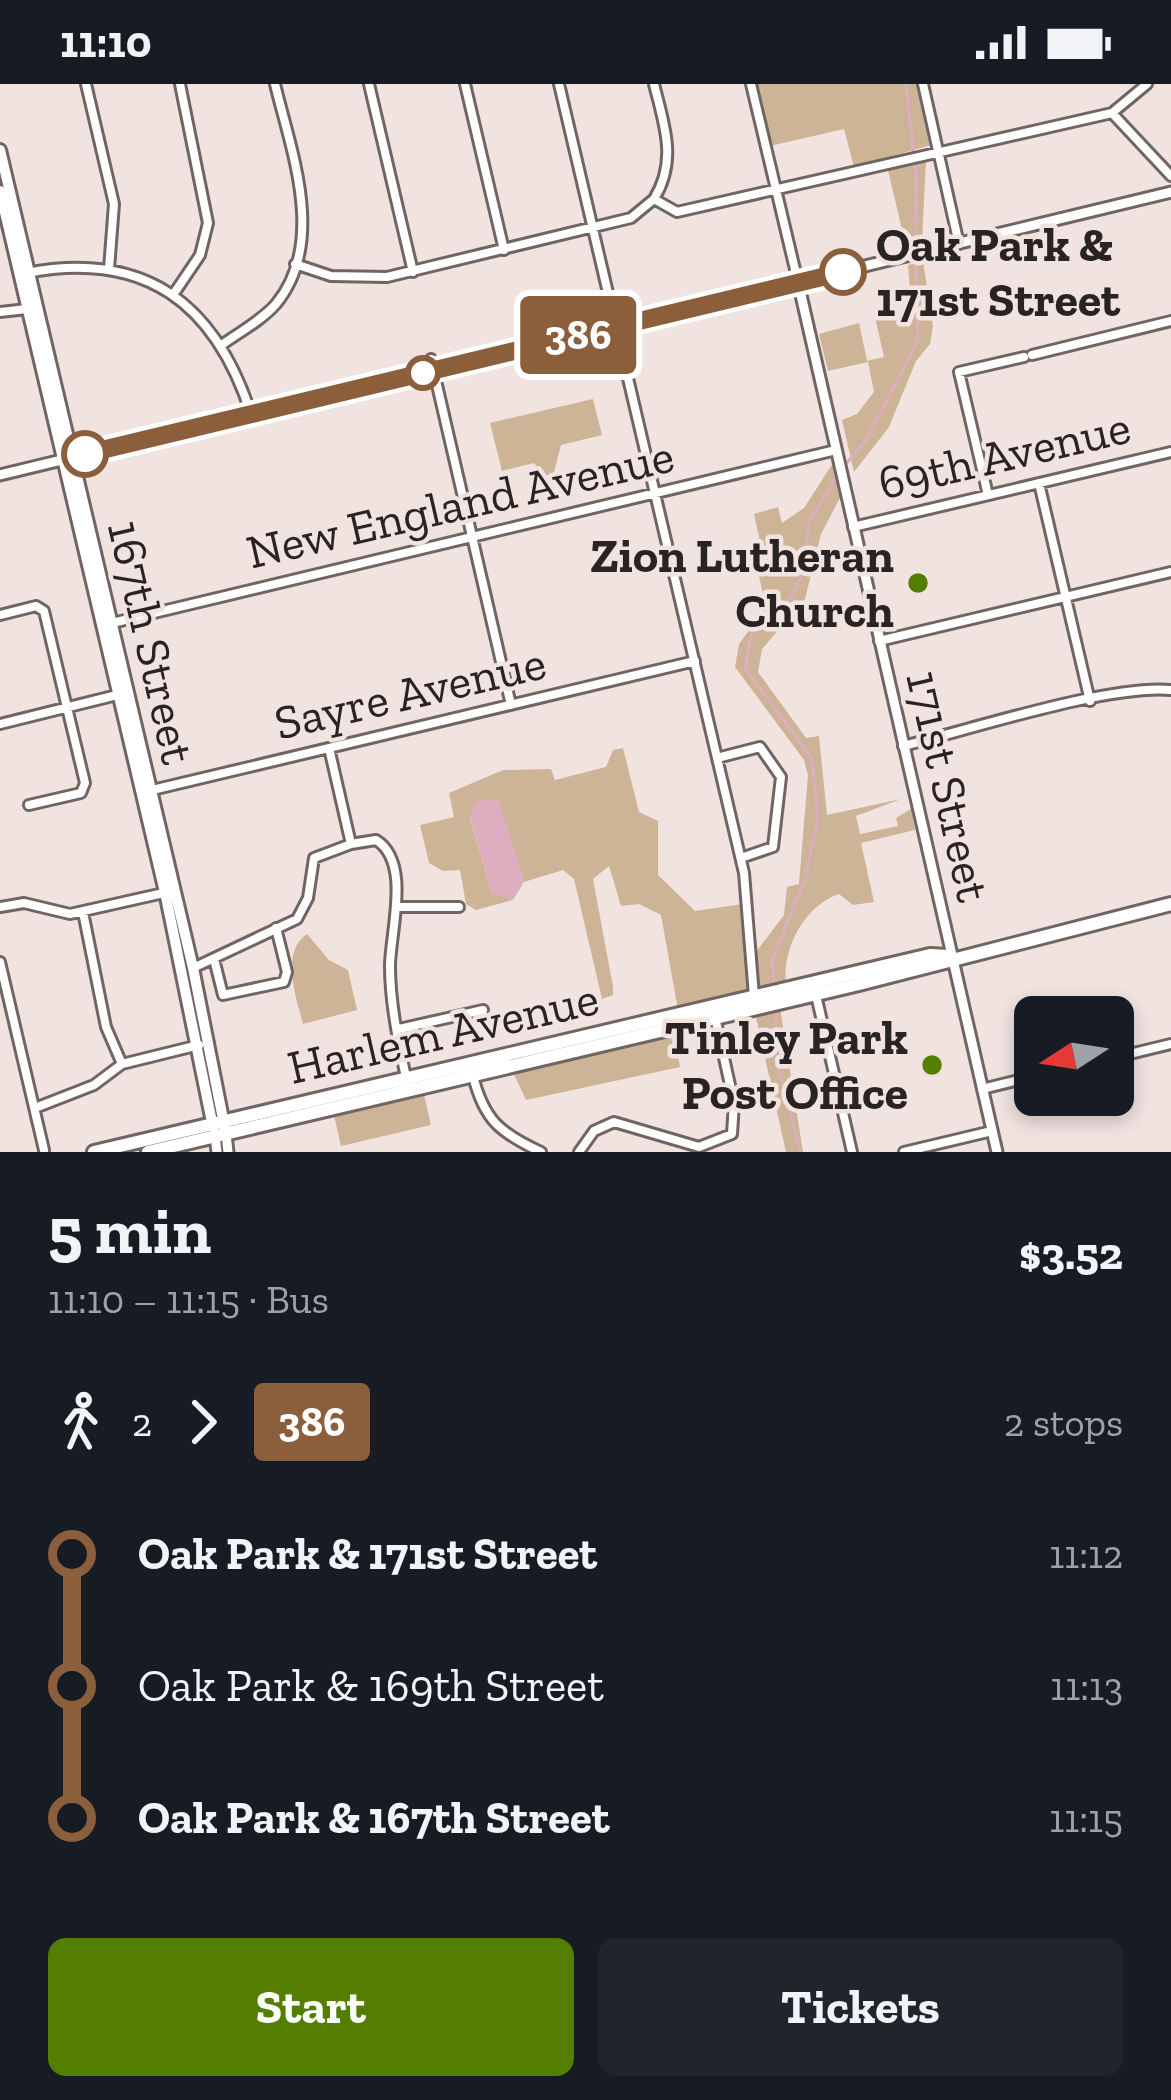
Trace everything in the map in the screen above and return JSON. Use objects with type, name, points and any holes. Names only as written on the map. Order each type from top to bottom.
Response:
[{"type":"main road","name":"167th Street","points":[[0,150],[24,273],[170,891],[219,1129]]},
{"type":"main road","name":"167th Street","points":[[0,191],[67,459]]},
{"type":"main road","name":"Harlem Avenue","points":[[94,1152],[219,1129],[815,988],[930,955],[950,956],[1171,904]]},
{"type":"main road","name":"Harlem Avenue","points":[[148,1152],[219,1129]]},
{"type":"street","points":[[86,84],[114,204],[109,269]]},
{"type":"street","points":[[173,295],[200,255],[208,223],[180,84]]},
{"type":"street","points":[[223,344],[277,302],[295,264],[301,193],[275,84]]},
{"type":"street","points":[[369,84],[413,272]]},
{"type":"street","points":[[464,84],[504,250]]},
{"type":"street","points":[[559,84],[741,858],[769,998]]},
{"type":"street","points":[[295,264],[345,278],[413,272],[631,218],[654,199],[666,177],[669,151],[654,84]]},
{"type":"street","name":"171st Street","points":[[751,84],[997,1152]]},
{"type":"street","points":[[923,84],[958,244]]},
{"type":"street","points":[[654,199],[677,212],[915,158],[1112,112],[1147,84]]},
{"type":"street","points":[[1112,112],[1171,176]]},
{"type":"street","points":[[0,475],[251,415],[433,364],[617,326],[1171,193]]},
{"type":"street","points":[[24,273],[109,269],[173,295],[223,344],[251,415]]},
{"type":"street","points":[[0,312],[27,309]]},
{"type":"street","points":[[988,495],[959,372],[1171,321]]},
{"type":"street","points":[[433,364],[511,705]]},
{"type":"street","name":"New England Avenue","points":[[106,625],[836,450]]},
{"type":"street","name":"69th Avenue","points":[[854,527],[1171,452]]},
{"type":"street","points":[[1039,483],[1090,701]]},
{"type":"street","points":[[879,641],[1171,572]]},
{"type":"street","points":[[0,615],[41,607],[85,788],[29,805]]},
{"type":"street","name":"Sayre Avenue","points":[[146,791],[695,661]]},
{"type":"street","points":[[903,746],[1090,701],[1153,688],[1171,690]]},
{"type":"street","points":[[0,724],[123,694]]},
{"type":"street","points":[[718,758],[760,747],[781,777],[773,847],[741,858]]},
{"type":"street","points":[[328,748],[351,844]]},
{"type":"street","points":[[187,970],[293,922],[305,908],[314,858],[376,840],[384,845],[399,907],[390,959],[408,1083]]},
{"type":"street","points":[[0,907],[24,903],[82,913],[170,891]]},
{"type":"street","points":[[399,907],[459,907]]},
{"type":"street","points":[[82,913],[106,1027],[122,1064]]},
{"type":"street","points":[[214,958],[223,995],[284,982],[287,972],[276,928]]},
{"type":"street","points":[[0,962],[44,1150]]},
{"type":"street","points":[[815,988],[852,1152]]},
{"type":"street","points":[[399,1029],[483,1010]]},
{"type":"street","points":[[580,1152],[594,1131],[614,1122],[699,1147],[735,1137],[734,1103],[714,1012]]},
{"type":"street","points":[[35,1108],[94,1085],[122,1064],[203,1044]]},
{"type":"street","points":[[1134,1053],[1171,1044]]},
{"type":"street","points":[[471,1068],[480,1106],[497,1130],[541,1152]]},
{"type":"street","points":[[982,1089],[1014,1081]]},
{"type":"street","name":"167th Street","points":[[217,1152],[219,1129]]},
{"type":"street","name":"167th Street","points":[[219,1129],[228,1152]]},
{"type":"street","points":[[904,1152],[992,1131]]},
{"type":"shaded area","points":[[755,84],[918,84],[931,145],[854,167],[844,129],[770,146]]},
{"type":"shaded area","points":[[926,160],[922,243],[906,247],[888,170]]},
{"type":"shaded area","points":[[923,261],[933,326],[930,344],[916,361],[889,427],[854,472],[842,420],[857,414],[874,392],[868,362],[828,371],[819,334],[859,323],[867,361],[884,357],[875,317],[912,315],[908,265]]},
{"type":"shaded area","points":[[593,399],[602,435],[561,445],[553,476],[543,475],[534,463],[502,471],[490,423]]},
{"type":"shaded area","points":[[833,463],[841,496],[821,534],[805,599],[762,649],[758,672],[806,738],[819,736],[827,815],[901,799],[856,816],[860,834],[898,826],[896,818],[911,809],[915,830],[861,843],[874,902],[853,905],[839,894],[815,908],[792,943],[786,983],[758,990],[756,952],[784,915],[787,887],[799,884],[808,775],[804,760],[735,667],[739,644],[766,607],[755,559],[763,555],[754,514],[778,507],[782,523],[804,508]]},
{"type":"shaded area","points":[[623,748],[639,812],[658,821],[658,875],[695,911],[743,904],[747,992],[678,1010],[661,915],[639,904],[621,906],[609,866],[593,879],[613,987],[613,995],[602,999],[574,879],[563,870],[524,882],[498,801],[470,818],[492,893],[513,900],[476,910],[466,904],[460,870],[443,871],[429,863],[420,825],[454,817],[449,793],[503,770],[551,769],[555,780],[606,767],[613,750]]},
{"type":"shaded area","points":[[499,801],[524,882],[513,900],[492,893],[470,817],[474,804]]},
{"type":"shaded area","points":[[307,934],[329,960],[348,970],[357,1010],[303,1024],[292,963]]},
{"type":"shaded area","points":[[780,1008],[803,1152],[786,1152],[755,1013]]},
{"type":"shaded area","points":[[674,1033],[680,1067],[526,1100],[512,1070]]},
{"type":"shaded area","points":[[423,1090],[431,1125],[341,1146],[333,1111]]},
{"type":"waterway","points":[[906,84],[916,174],[915,250]]},
{"type":"waterway","points":[[845,465],[867,439],[918,340],[916,259]]},
{"type":"waterway","points":[[774,985],[772,960],[805,880],[818,817],[812,759],[745,668],[752,631],[791,597],[802,575],[809,522],[837,476]]},
{"type":"waterway","points":[[775,1007],[778,1065],[800,1152]]},
{"type":"bus line","name":"386","points":[[85,454],[843,272]]},
{"type":"place","name":"Oak Park & 171st Street","points":[[843,272]]},
{"type":"place","name":"Zion Lutheran Church","points":[[918,583]]},
{"type":"place","name":"Tinley Park Post Office","points":[[932,1065]]}]
